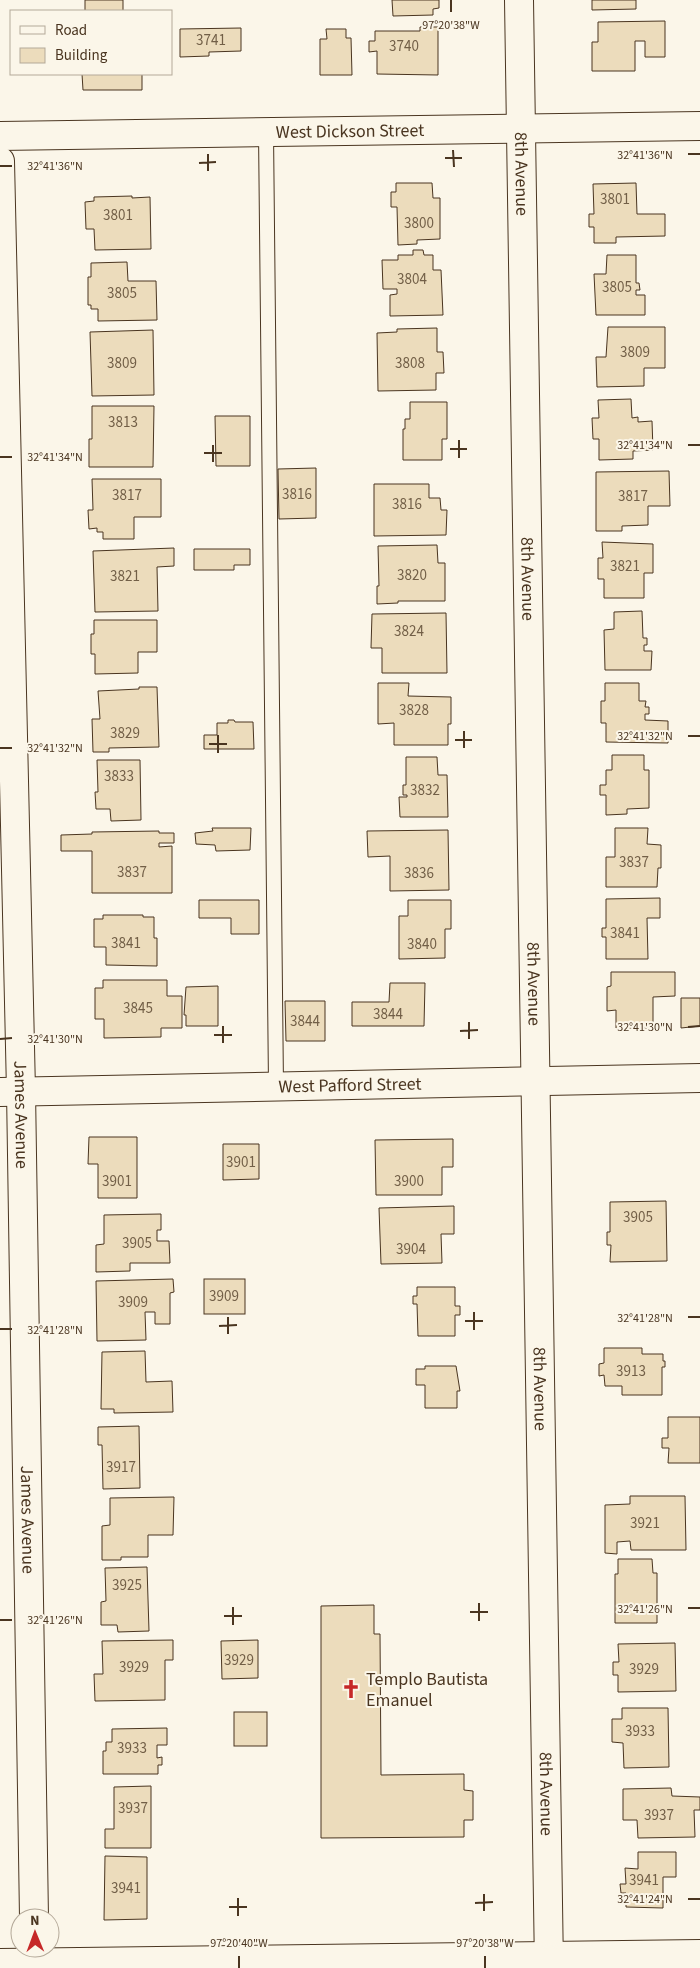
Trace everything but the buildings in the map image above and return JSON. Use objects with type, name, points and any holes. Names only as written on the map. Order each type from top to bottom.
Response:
[{"type":"street","name":"8th Avenue","points":[[519,0],[549,1962]]},
{"type":"street","name":"West Dickson Street","points":[[0,136],[700,126]]},
{"type":"street","name":"James Avenue","points":[[0,161],[10,1092],[34,1908]]},
{"type":"street","name":"West Pafford Street","points":[[10,1092],[700,1078]]},
{"type":"street","points":[[0,1963],[34,1960],[549,1962],[700,1954]]},
{"type":"lane","points":[[266,132],[276,1086]]},
{"type":"place","name":"Templo Bautista Emanuel","points":[[351,1689]]}]
